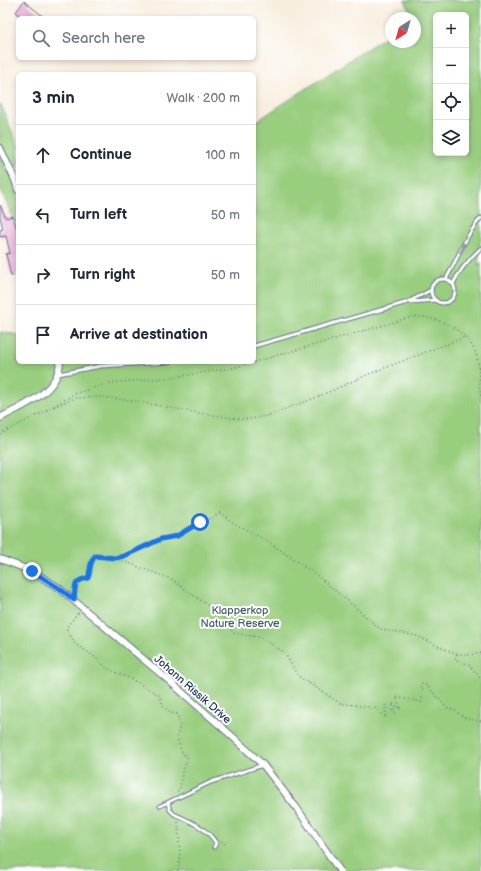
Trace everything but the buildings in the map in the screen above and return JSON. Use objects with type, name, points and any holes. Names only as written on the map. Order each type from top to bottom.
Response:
[{"type":"street","points":[[0,148],[16,183]]},
{"type":"street","points":[[0,418],[44,393],[58,374],[60,364]]},
{"type":"street","name":"Johann Rissik Drive","points":[[0,559],[32,571],[59,588],[263,765],[296,807],[340,871]]},
{"type":"lane","points":[[446,279],[472,227],[481,218]]},
{"type":"lane","points":[[408,302],[436,300],[444,302],[451,299],[455,292],[453,284],[459,271],[481,248]]},
{"type":"lane","points":[[256,345],[408,302],[431,290],[434,283],[442,279],[446,279],[453,284]]},
{"type":"lane","points":[[431,290],[436,300]]},
{"type":"lane","points":[[58,374],[101,366],[135,364]]},
{"type":"lane","points":[[160,806],[211,782],[263,765]]},
{"type":"lane","points":[[168,802],[170,810],[210,834],[216,843],[214,847]]},
{"type":"path","points":[[256,361],[412,317],[423,317],[443,323],[458,330],[474,348],[477,355],[481,397]]},
{"type":"path","points":[[46,410],[75,398],[102,397],[134,400],[193,412],[240,419],[258,418],[315,398],[369,374],[465,337]]},
{"type":"path","points":[[0,434],[74,394],[109,383],[166,378],[233,368],[247,364]]},
{"type":"path","points":[[115,558],[124,556],[161,539],[177,536],[220,513],[232,522],[267,541],[315,574],[380,629],[417,636],[453,654],[481,654]]},
{"type":"path","points":[[74,600],[76,583],[78,580],[88,578],[91,570],[90,562],[95,556],[115,558],[171,579],[224,617],[234,633],[259,637],[284,652],[298,676],[340,703],[375,708],[386,718],[385,705],[395,713],[392,703],[400,709],[396,697],[421,702],[423,691],[420,686],[421,684],[426,685],[447,708],[456,711],[463,717],[481,721]]},
{"type":"path","points":[[79,611],[66,628],[75,644],[91,654],[108,669],[135,681],[159,695],[164,707],[170,713],[177,714],[180,725],[177,737],[182,753],[188,758],[182,772],[180,788],[176,793]]},
{"type":"path","points":[[457,654],[455,658],[469,665],[481,679]]},
{"type":"path","points":[[178,816],[180,857],[178,871]]},
{"type":"green space","name":"Klapperkop Nature Reserve","points":[[405,0],[481,0],[481,240],[478,267],[481,262],[481,871],[0,871],[0,332],[16,335],[16,364],[256,364],[256,122],[385,37],[385,48],[421,48],[421,12],[410,12]]},
{"type":"green space","points":[[0,103],[16,141],[16,228],[0,187]]},
{"type":"route","points":[[32,571],[59,588],[74,600],[76,583],[78,580],[88,578],[91,570],[90,562],[95,556],[115,558],[124,556],[161,539],[177,536],[200,522]]}]
